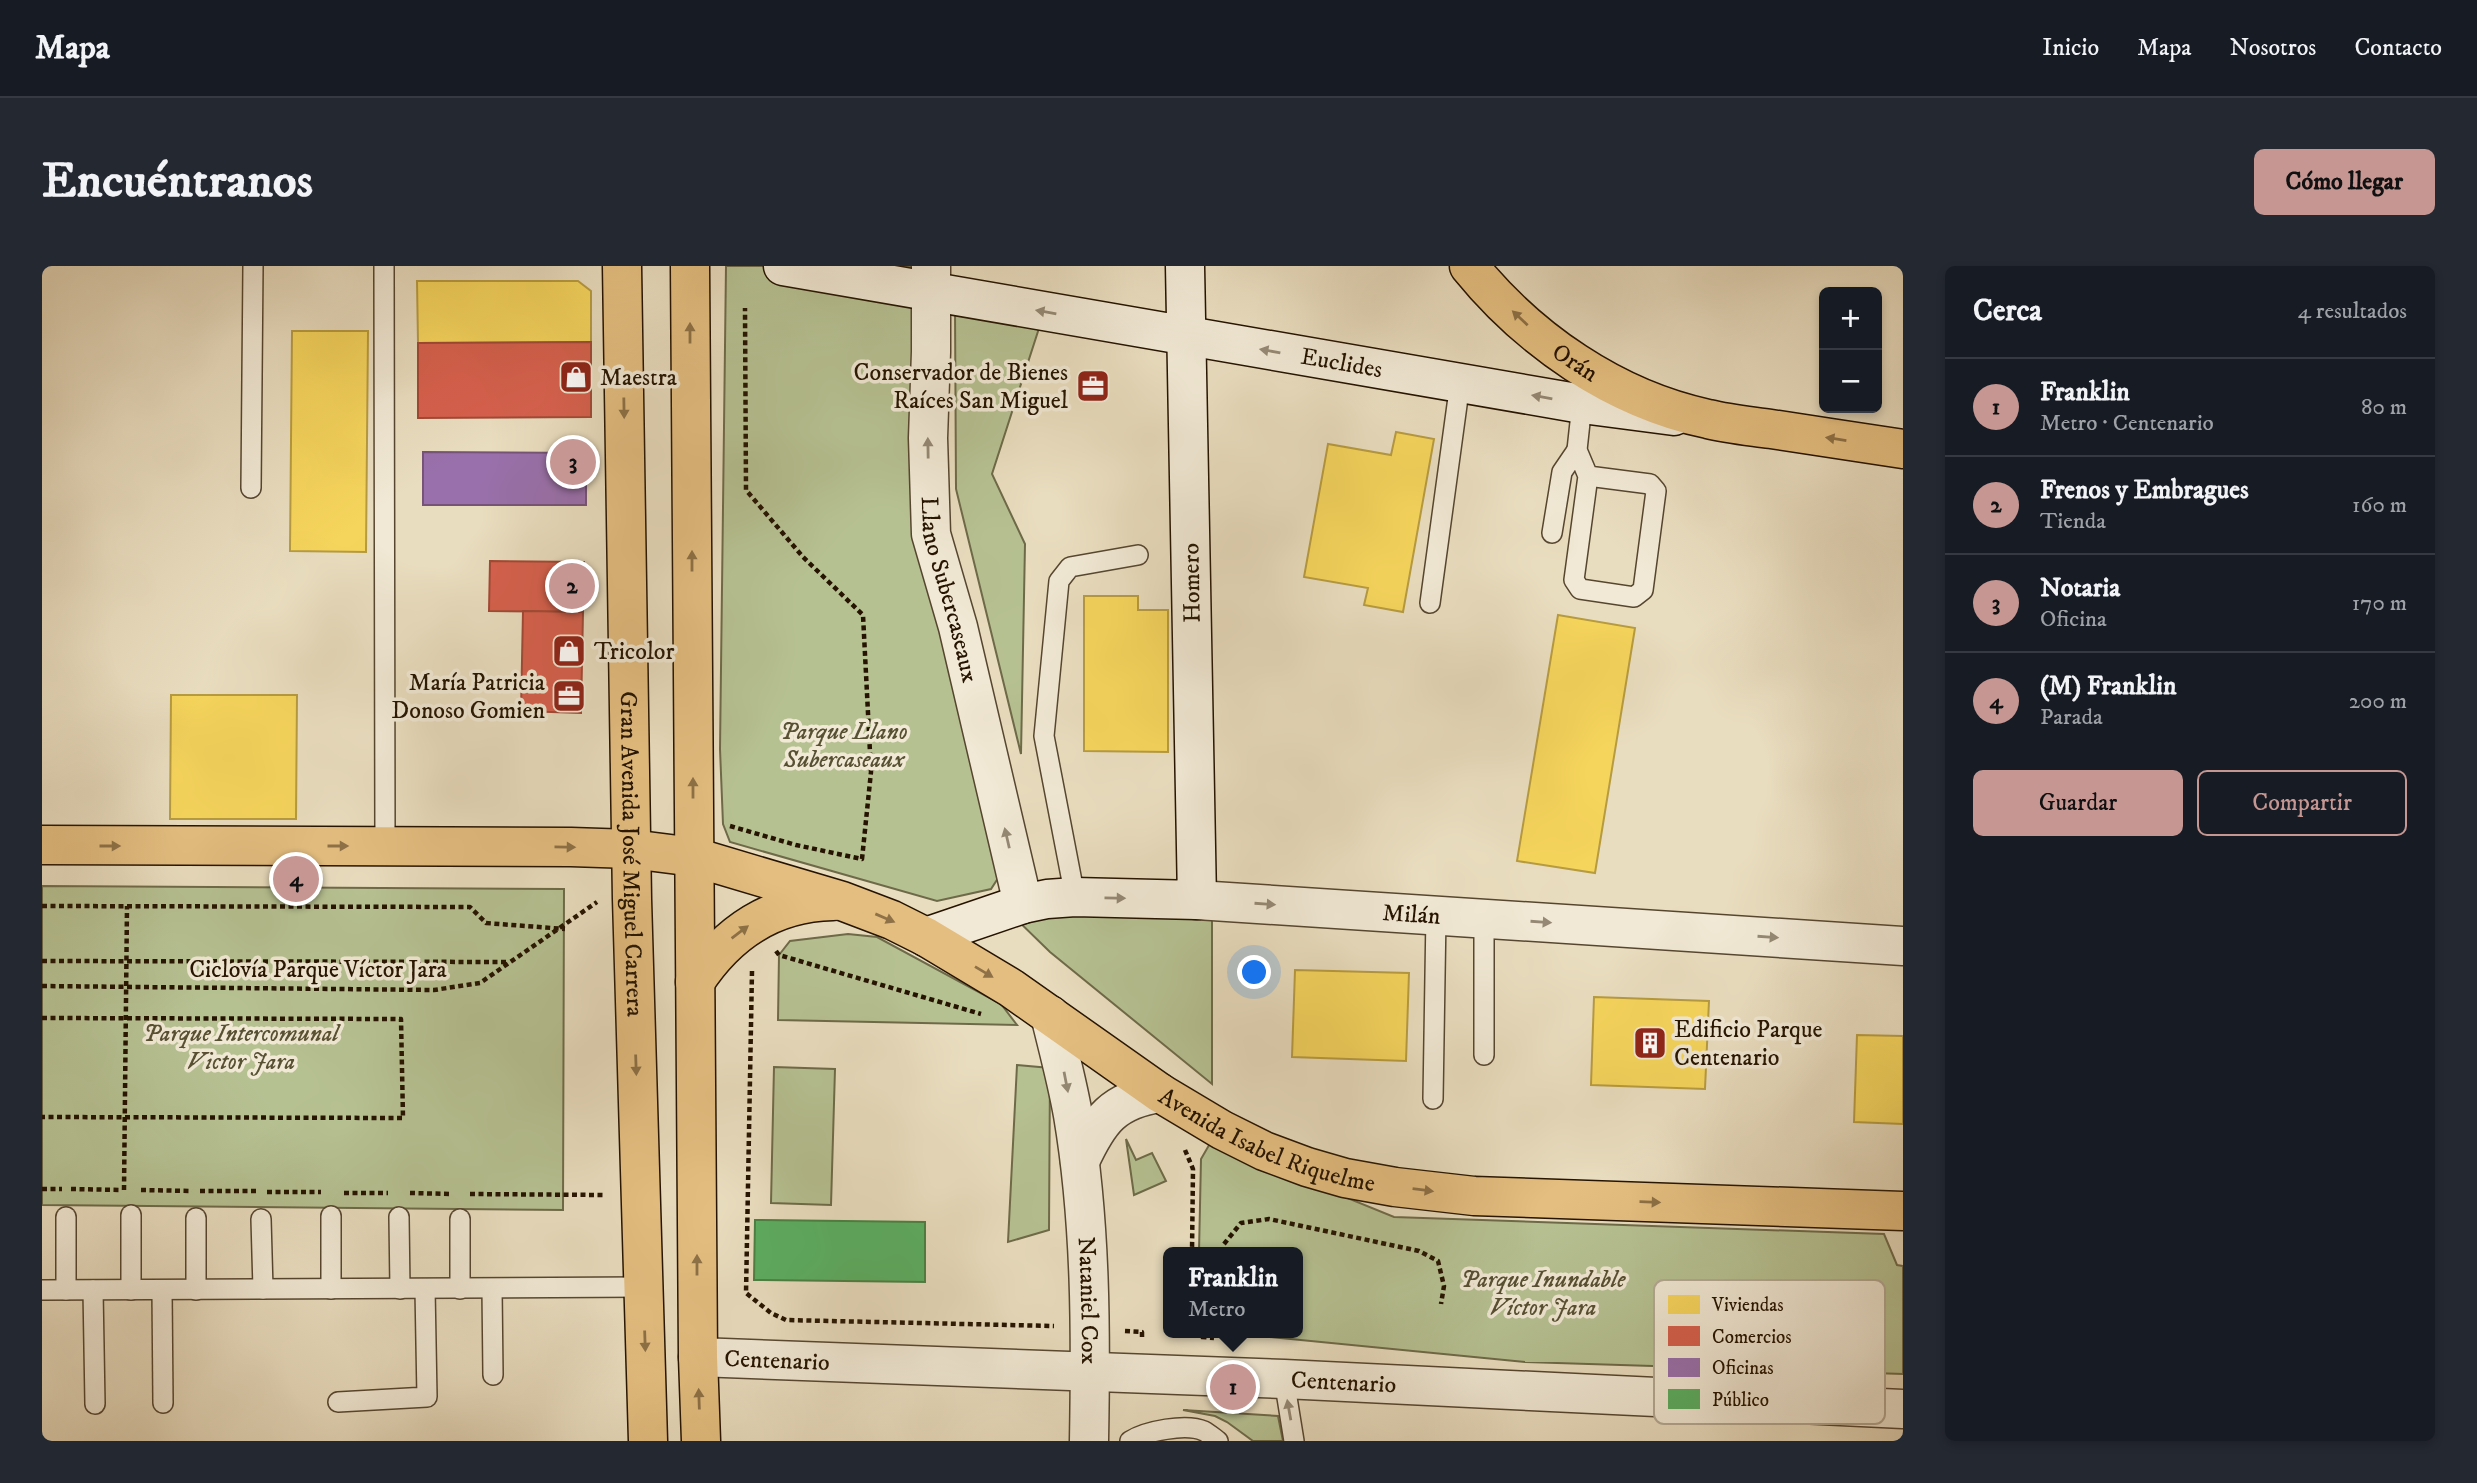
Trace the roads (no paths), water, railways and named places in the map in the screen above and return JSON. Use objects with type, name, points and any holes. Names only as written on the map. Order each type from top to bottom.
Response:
[{"type":"main road","name":"Gran Avenida José Miguel Carrera","points":[[622,266],[632,899],[648,1441]]},
{"type":"main road","points":[[690,266],[698,1357],[701,1441]]},
{"type":"main road","name":"Orán","points":[[1469,266],[1534,332],[1593,374],[1654,403],[1707,419]]},
{"type":"main road","name":"Euclides","points":[[1707,419],[1903,449]]},
{"type":"main road","name":"Avenida Isabel Riquelme","points":[[42,845],[571,847],[631,849],[694,856],[842,901],[926,937],[1011,988],[1160,1093],[1222,1130],[1264,1152],[1332,1174],[1395,1187],[1474,1196],[1903,1211]]},
{"type":"main road","points":[[695,982],[726,942],[752,923],[795,905],[842,901]]},
{"type":"street","name":"Euclides","points":[[783,266],[931,279],[1185,336],[1582,404],[1707,419]]},
{"type":"street","name":"Homero","points":[[1185,266],[1197,900]]},
{"type":"street","name":"Llano Subercaseaux","points":[[931,279],[928,438],[931,534],[958,627],[1023,904]]},
{"type":"street","name":"Milán","points":[[926,937],[1023,904],[1075,897],[1197,900],[1903,946]]},
{"type":"street","name":"Nataniel Cox","points":[[1050,1016],[1073,1114],[1080,1161],[1089,1329],[1089,1441]]},
{"type":"street","name":"Nataniel Cox","points":[[1080,1161],[1092,1134],[1105,1116],[1123,1103],[1160,1093]]},
{"type":"street","name":"Centenario","points":[[698,1357],[1284,1379],[1654,1397]]},
{"type":"street","name":"Centenario","points":[[1885,1408],[1903,1409]]},
{"type":"lane","points":[[251,488],[253,266]]},
{"type":"lane","points":[[384,266],[384,846]]},
{"type":"lane","points":[[1430,603],[1460,383]]},
{"type":"lane","points":[[1552,533],[1562,472],[1577,450],[1582,404]]},
{"type":"lane","points":[[1577,450],[1588,476],[1574,580],[1580,589],[1634,597],[1643,590],[1656,491],[1650,484],[1588,476]]},
{"type":"lane","points":[[1075,897],[1044,736],[1059,581],[1070,566],[1138,555]]},
{"type":"lane","points":[[1433,1099],[1436,915]]},
{"type":"lane","points":[[1484,918],[1484,1055]]},
{"type":"lane","points":[[131,1215],[131,1290]]},
{"type":"lane","points":[[331,1216],[331,1289]]},
{"type":"lane","points":[[66,1217],[66,1290]]},
{"type":"lane","points":[[195,1217],[196,1290]]},
{"type":"lane","points":[[399,1217],[400,1289]]},
{"type":"lane","points":[[261,1219],[263,1289]]},
{"type":"lane","points":[[460,1219],[460,1289]]},
{"type":"lane","points":[[42,1290],[643,1287]]},
{"type":"lane","points":[[338,1402],[427,1397],[425,1289]]},
{"type":"lane","points":[[492,1289],[494,1375]]},
{"type":"lane","points":[[93,1290],[95,1404]]},
{"type":"lane","points":[[162,1290],[163,1403]]},
{"type":"lane","points":[[1284,1379],[1294,1441]]},
{"type":"lane","points":[[1130,1441],[1138,1436],[1168,1428],[1203,1430],[1218,1441]]},
{"type":"place","name":"Maestra","points":[[576,377]]},
{"type":"place","name":"Conservador de Bienes Raíces San Miguel","points":[[1093,386]]},
{"type":"place","name":"Notaria","points":[[573,462]]},
{"type":"place","name":"Frenos y Embragues","points":[[572,586]]},
{"type":"place","name":"Tricolor","points":[[569,651]]},
{"type":"place","name":"María Patricia Donoso Gomien","points":[[569,696]]},
{"type":"place","name":"(M) Franklin","points":[[296,879]]},
{"type":"place","name":"Edificio Parque Centenario","points":[[1650,1043]]},
{"type":"place","name":"Franklin","points":[[1233,1387]]},
{"type":"park label","name":"Parque Llano Subercaseaux","points":[[844,745]]},
{"type":"park label","name":"Parque Intercomunal Victor Jara","points":[[241,1047]]},
{"type":"park label","name":"Parque Inundable Víctor Jara","points":[[1543,1293]]}]
